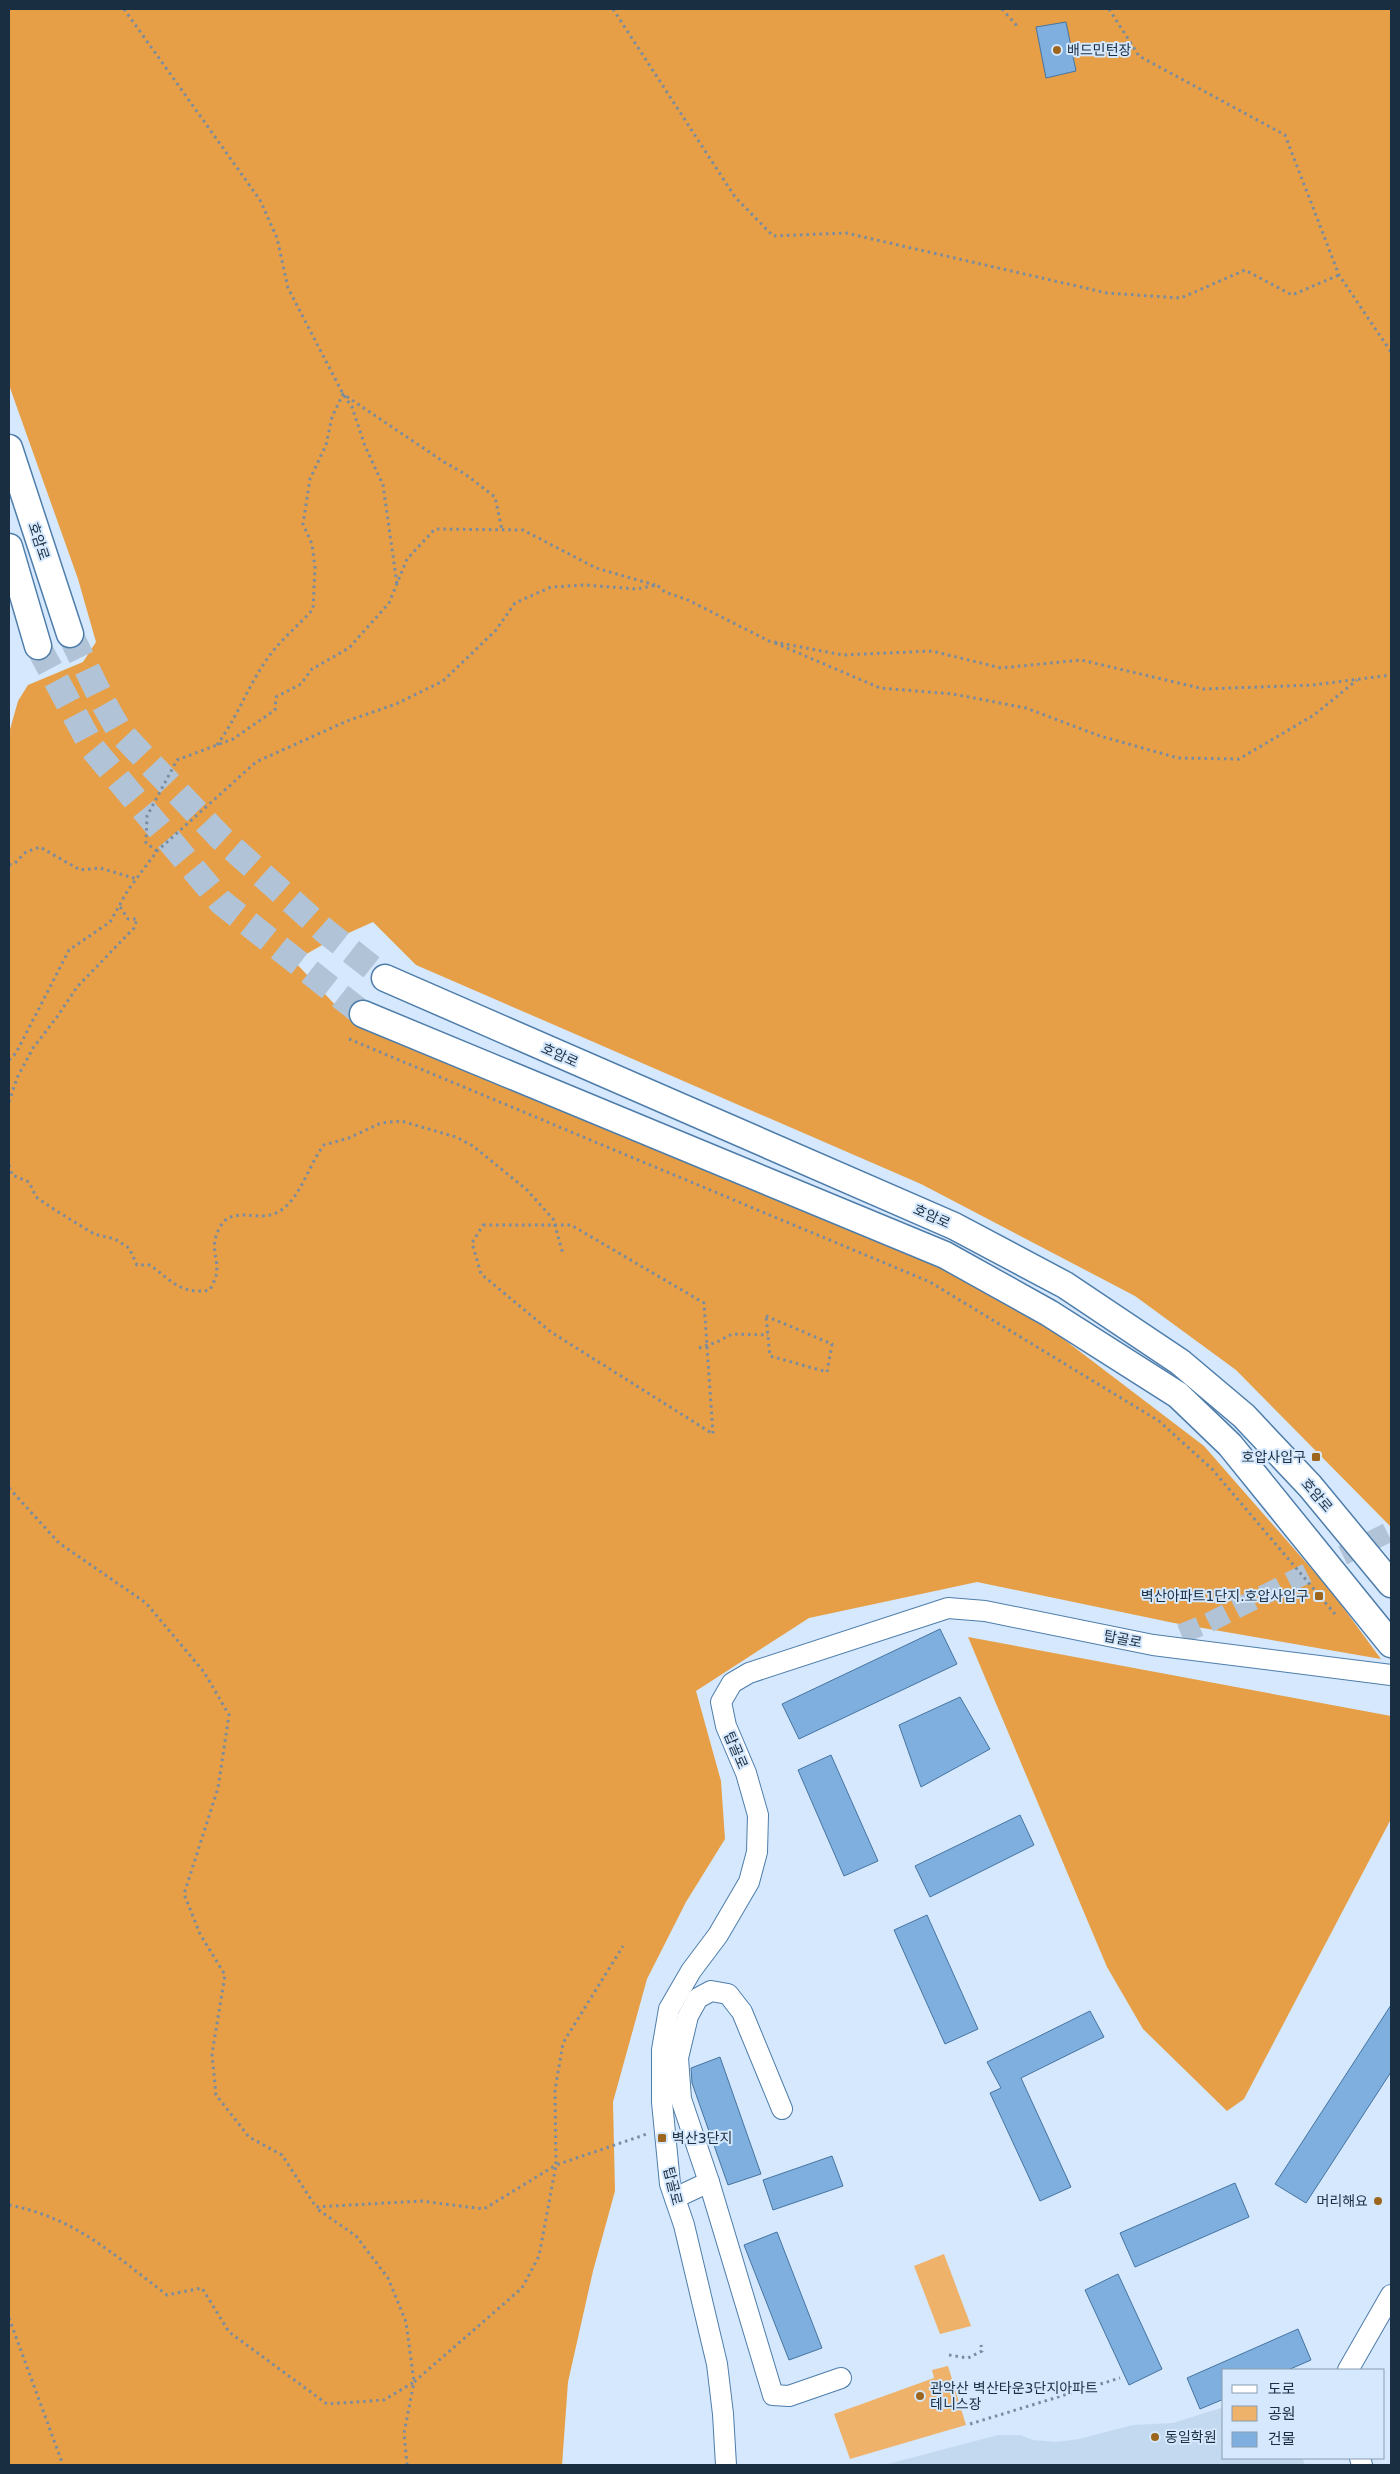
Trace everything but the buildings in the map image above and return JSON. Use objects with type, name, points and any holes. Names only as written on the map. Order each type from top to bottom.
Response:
[{"type":"main road","name":"호암로","points":[[9,448],[70,634]]},
{"type":"main road","points":[[9,547],[38,646]]},
{"type":"main road","name":"호암로","points":[[385,978],[954,1226],[1065,1285],[1180,1362],[1244,1416],[1310,1486],[1391,1584]]},
{"type":"main road","points":[[363,1014],[945,1255],[1049,1313],[1178,1395],[1230,1444],[1391,1644]]},
{"type":"street","name":"탑골로","points":[[726,2465],[724,2414],[717,2364],[684,2225],[670,2184],[662,2102],[662,2050],[669,2009],[691,1971],[718,1935],[749,1882],[757,1852],[758,1815],[746,1773],[726,1726],[721,1702],[732,1683],[749,1673],[948,1608],[985,1611],[1153,1645],[1391,1675]]},
{"type":"street","points":[[1153,1645],[1181,1634]]},
{"type":"street","points":[[782,2109],[742,2012],[728,1994],[711,1991],[698,1998],[688,2016],[678,2058],[681,2099],[709,2182],[773,2395],[789,2396],[841,2378]]},
{"type":"street","points":[[675,2198],[709,2182]]},
{"type":"street","points":[[1349,2369],[1391,2295]]},
{"type":"path","points":[[124,9],[260,200],[277,238],[288,288],[343,394],[352,407],[365,446],[383,485],[397,584]]},
{"type":"path","points":[[613,9],[735,197],[773,236],[846,233],[1107,293],[1181,298],[1246,270],[1292,295],[1339,275]]},
{"type":"path","points":[[1002,9],[1019,28]]},
{"type":"path","points":[[1109,9],[1139,56],[1285,135],[1339,275],[1391,352]]},
{"type":"path","points":[[343,394],[465,474],[495,497],[502,530]]},
{"type":"path","points":[[217,745],[233,724],[251,684],[273,650],[313,609],[315,568],[312,544],[303,524],[310,479],[326,445],[332,417],[343,394]]},
{"type":"path","points":[[157,851],[146,843],[147,816],[177,760],[233,739],[275,710],[276,697],[301,684],[312,669],[350,648],[389,602],[407,559],[436,529],[523,530],[596,568],[658,585],[665,592],[688,600],[769,641],[880,688],[953,694],[1026,708],[1100,736],[1178,758],[1239,759],[1314,715],[1358,679]]},
{"type":"path","points":[[9,1060],[16,1053],[69,950],[110,922],[119,905],[157,851],[256,762],[347,721],[396,704],[443,681],[496,630],[515,603],[551,587],[585,585],[615,589],[637,589],[658,585]]},
{"type":"path","points":[[769,641],[842,655],[932,651],[1002,668],[1081,660],[1204,689],[1313,685],[1391,676]]},
{"type":"path","points":[[9,865],[15,863],[26,852],[40,847],[80,870],[100,868],[137,879]]},
{"type":"path","points":[[9,1102],[17,1078],[33,1048],[57,1017],[76,987],[134,928],[137,919],[128,919],[119,905]]},
{"type":"path","points":[[349,1039],[930,1282],[1159,1421],[1212,1469],[1338,1618]]},
{"type":"path","points":[[9,1165],[12,1175],[29,1182],[36,1197],[94,1234],[115,1239],[129,1248],[136,1265],[150,1265],[179,1288],[198,1292],[210,1290],[217,1275],[214,1241],[225,1220],[232,1216],[271,1215],[278,1213],[294,1196],[324,1145],[349,1138],[382,1123],[401,1121],[456,1137],[473,1146],[527,1190],[556,1225],[563,1254]]},
{"type":"path","points":[[483,1225],[556,1225],[571,1225],[704,1303],[713,1434],[551,1332],[481,1274],[472,1243],[483,1225]]},
{"type":"path","points":[[766,1316],[832,1344],[827,1372],[770,1356],[768,1335],[766,1316]]},
{"type":"path","points":[[699,1348],[717,1342],[732,1334],[768,1335]]},
{"type":"path","points":[[9,1488],[59,1543],[146,1603],[204,1672],[229,1715],[218,1788],[184,1894],[200,1934],[226,1976],[212,2054],[216,2095],[249,2137],[282,2154],[316,2207],[356,2236],[388,2278],[406,2322],[414,2382],[404,2433],[407,2465]]},
{"type":"path","points":[[9,2205],[37,2210],[80,2229],[167,2295],[202,2288],[229,2332],[327,2404],[384,2400],[414,2382],[522,2288],[539,2256],[556,2165],[555,2090],[563,2043],[623,1946]]},
{"type":"path","points":[[316,2207],[421,2201],[484,2209],[556,2165],[652,2132]]},
{"type":"path","points":[[9,2318],[63,2465]]},
{"type":"path","points":[[949,2355],[968,2358],[982,2351],[981,2345]]},
{"type":"path","points":[[970,2424],[1120,2378]]},
{"type":"shaded area","points":[[9,9],[1391,9],[1391,1527],[1236,1370],[1135,1296],[921,1184],[416,965],[373,922],[324,944],[294,961],[339,1009],[443,1061],[789,1193],[1028,1312],[1204,1446],[1331,1591],[1381,1659],[1174,1623],[977,1582],[809,1618],[696,1691],[721,1781],[725,1839],[686,1902],[647,1979],[613,2102],[615,2191],[593,2271],[568,2382],[562,2465],[9,2465],[9,733],[18,701],[28,685],[83,662],[96,642],[78,579],[9,385]]},
{"type":"shaded area","points":[[968,1637],[1391,1716],[1391,1819],[1244,2099],[1227,2111],[1143,2029],[1107,1967]]},
{"type":"shaded area","name":"동일학원","points":[[1222,2408],[1222,2459],[1302,2459],[1305,2465],[884,2465],[998,2435],[1020,2435],[1033,2440],[1056,2442],[1079,2439],[1133,2425],[1173,2423]]},
{"type":"green space","points":[[944,2254],[971,2326],[940,2334],[914,2266]]},
{"type":"green space","name":"관악산 벽산타운3단지아파트 테니스장","points":[[948,2366],[966,2425],[850,2459],[834,2414],[934,2378],[932,2370]]},
{"type":"tunnel","points":[[70,634],[103,702],[120,732],[221,838],[325,931],[385,978]]},
{"type":"tunnel","points":[[38,646],[93,749],[221,902],[363,1014]]},
{"type":"tunnel","points":[[1181,1634],[1208,1623],[1391,1531]]},
{"type":"place","name":"배드민턴장","points":[[1057,50]]},
{"type":"place","name":"호압사입구","points":[[1316,1457]]},
{"type":"place","name":"벽산아파트1단지.호압사입구","points":[[1319,1596]]},
{"type":"place","name":"벽산3단지","points":[[662,2138]]},
{"type":"place","name":"머리해요","points":[[1378,2201]]},
{"type":"place","name":"관악산 벽산타운3단지아파트 테니스장","points":[[920,2396]]},
{"type":"place","name":"동일학원","points":[[1155,2437]]}]
